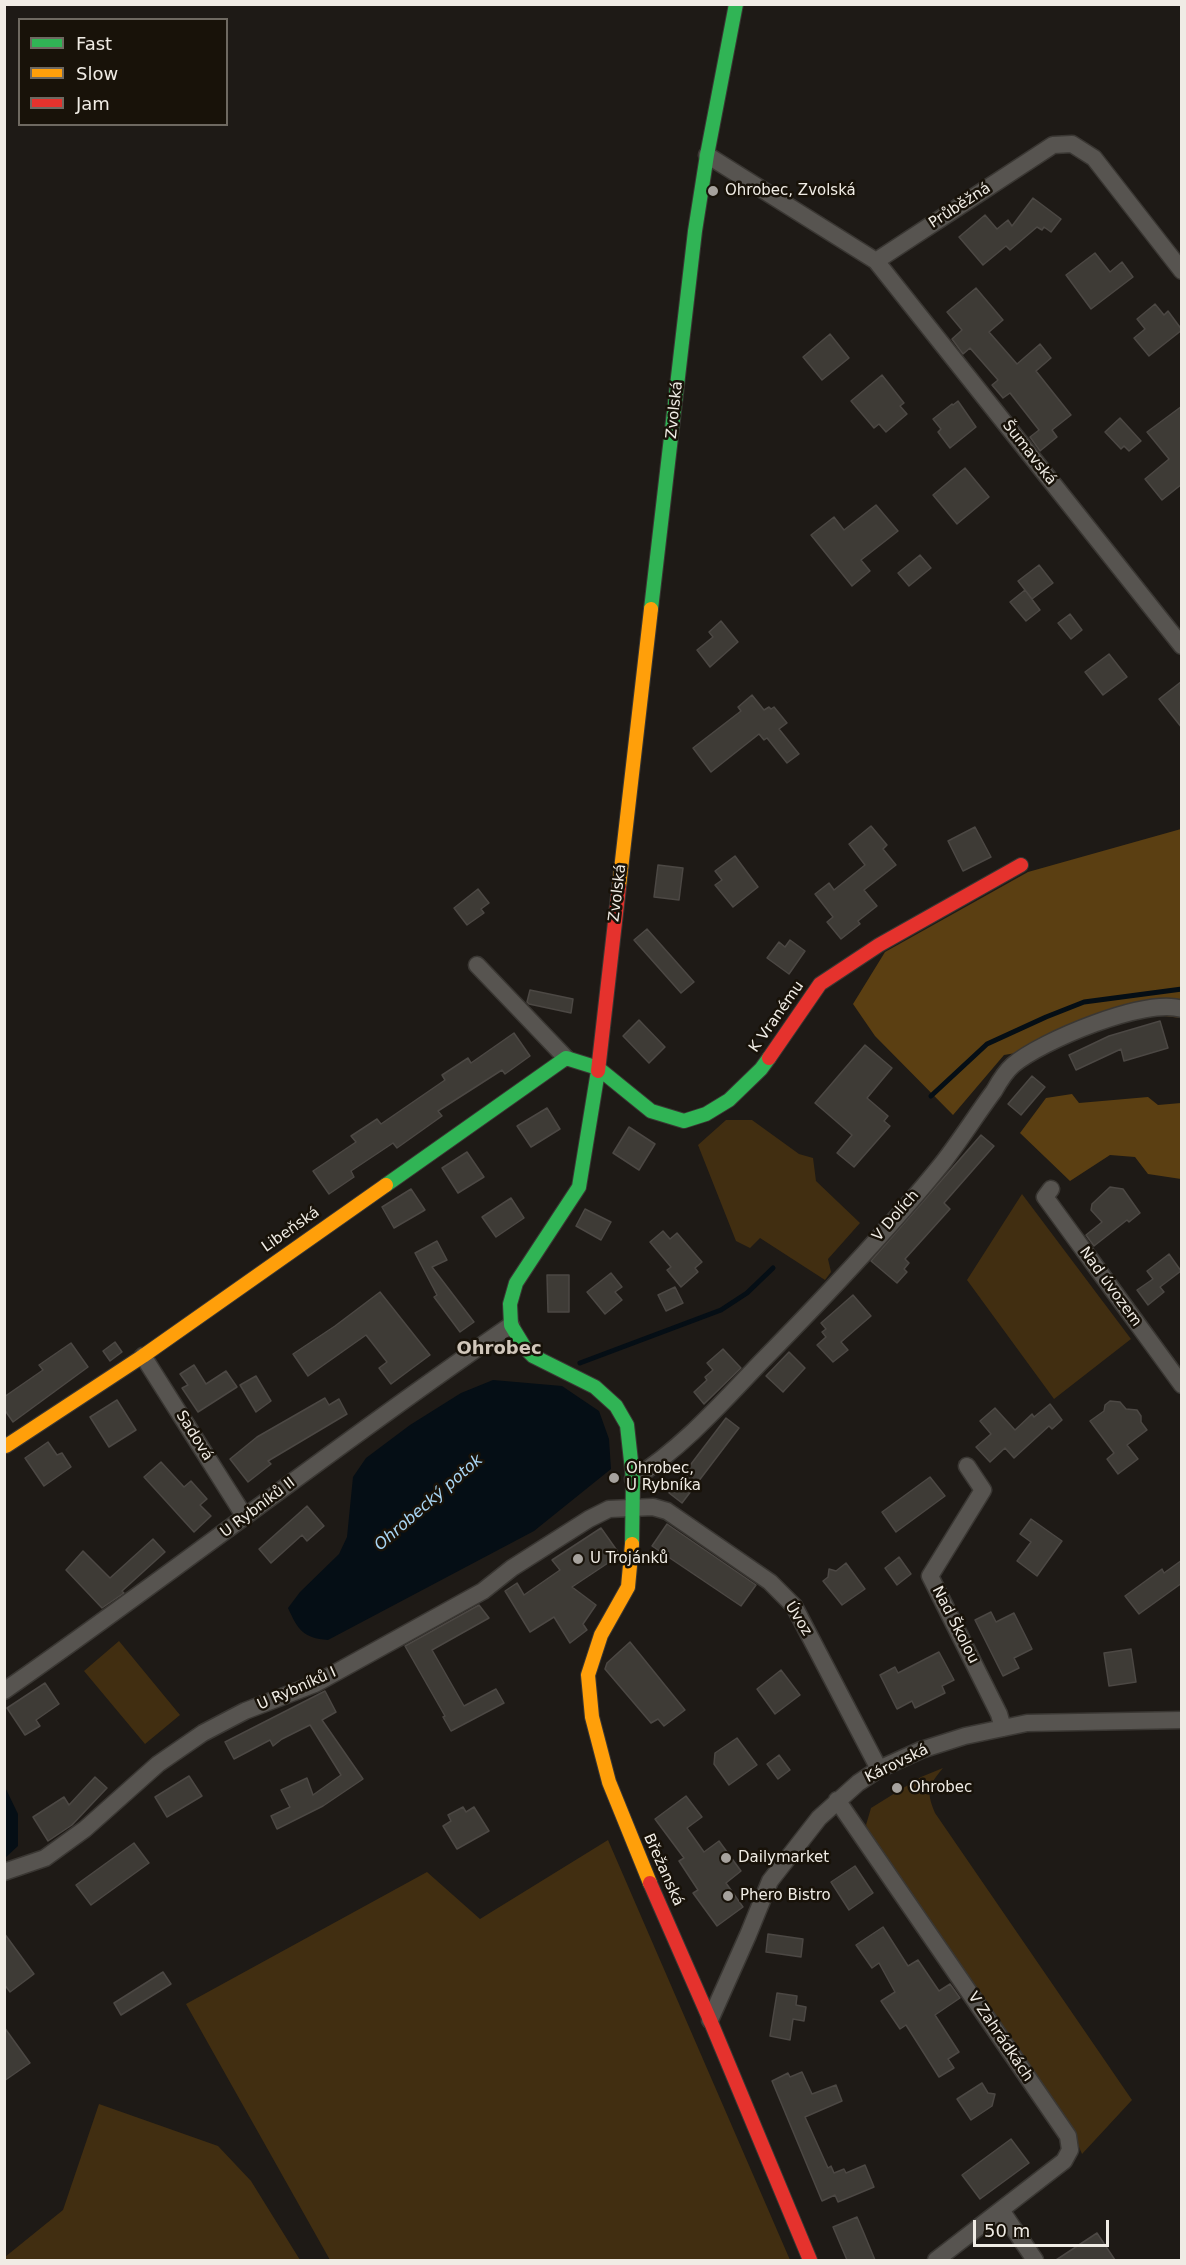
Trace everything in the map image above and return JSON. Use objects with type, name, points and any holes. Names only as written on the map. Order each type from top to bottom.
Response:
[{"type":"street","name":"Zvolská","points":[[511,1325],[510,1304],[516,1283],[579,1187],[598,1068],[695,231],[736,4]]},
{"type":"street","name":"Průběžná","points":[[876,261],[1053,145],[1072,144],[1094,158],[1182,271]]},
{"type":"street","points":[[707,155],[876,261]]},
{"type":"street","name":"Šumavská","points":[[876,261],[1182,646]]},
{"type":"street","name":"K Vranému","points":[[598,1068],[651,1111],[684,1121],[706,1114],[729,1100],[762,1069],[820,984],[879,945],[1022,865]]},
{"type":"street","points":[[477,965],[566,1058],[598,1068]]},
{"type":"street","name":"V Dolích","points":[[633,1479],[660,1460],[726,1398],[829,1293],[942,1163],[1011,1066],[1042,1045],[1102,1019],[1151,1009],[1175,1007],[1182,1009]]},
{"type":"street","name":"Libeňská","points":[[6,1446],[143,1356],[566,1058]]},
{"type":"street","name":"Nad úvozem","points":[[1051,1189],[1045,1197],[1182,1385]]},
{"type":"street","points":[[511,1325],[525,1348],[533,1356],[595,1387],[616,1406],[627,1425],[633,1479]]},
{"type":"street","name":"U Rybníků II","points":[[4,1691],[107,1620],[415,1392],[511,1325]]},
{"type":"street","name":"Sadová","points":[[143,1356],[245,1517]]},
{"type":"street","name":"Nad Školou","points":[[968,1466],[983,1490],[930,1576],[999,1714],[1003,1728]]},
{"type":"street","name":"Břežanská","points":[[633,1479],[632,1555],[628,1587],[601,1635],[588,1675],[592,1717],[609,1782],[630,1837],[710,2020],[810,2260]]},
{"type":"street","name":"Úvoz","points":[[633,1507],[653,1507],[667,1511],[770,1582],[794,1606],[879,1768]]},
{"type":"street","name":"U Rybníků I","points":[[4,1872],[45,1858],[85,1829],[158,1764],[203,1733],[245,1711],[315,1684],[483,1591],[512,1568],[589,1519],[609,1509],[633,1507]]},
{"type":"street","name":"Károvská","points":[[710,2020],[770,1881],[819,1818],[837,1800],[879,1768],[921,1750],[965,1736],[1027,1723],[1182,1720]]},
{"type":"street","name":"V Zahrádkách","points":[[837,1800],[1068,2136],[1070,2150],[1064,2161],[936,2260]]},
{"type":"street","points":[[1001,2210],[1035,2260]]},
{"type":"shaded area","points":[[1181,829],[1181,1018],[1155,1015],[1113,1023],[1051,1047],[1004,1055],[953,1115],[875,1036],[853,1004],[885,952],[1028,872]]},
{"type":"shaded area","points":[[1072,1094],[1079,1103],[1148,1097],[1158,1105],[1181,1103],[1181,1179],[1148,1174],[1135,1157],[1110,1155],[1070,1181],[1020,1133],[1046,1098]]},
{"type":"shaded area","points":[[726,1120],[752,1120],[799,1154],[813,1158],[816,1181],[860,1223],[828,1259],[831,1272],[825,1280],[760,1238],[750,1248],[736,1241],[698,1145]]},
{"type":"shaded area","points":[[1022,1194],[1131,1339],[1054,1399],[967,1280]]},
{"type":"shaded area","points":[[119,1641],[180,1715],[145,1744],[84,1671]]},
{"type":"shaded area","points":[[943,1768],[930,1789],[930,1799],[935,1813],[1132,2100],[1082,2154],[1067,2119],[875,1845],[866,1825],[871,1808],[921,1777]]},
{"type":"shaded area","points":[[608,1840],[790,2260],[330,2260],[186,2004],[427,1872],[480,1919]]},
{"type":"shaded area","points":[[99,2104],[218,2146],[251,2181],[300,2260],[5,2260],[5,2257],[63,2210]]},
{"type":"water","points":[[493,1380],[562,1386],[599,1411],[609,1439],[611,1469],[534,1531],[328,1640],[307,1635],[298,1627],[288,1608],[300,1592],[339,1554],[347,1537],[353,1477],[366,1458],[410,1425],[461,1393]]},
{"type":"water","points":[[5,1787],[18,1814],[18,1846],[5,1858]]},
{"type":"building","points":[[1033,198],[1061,219],[1051,232],[1044,227],[1042,230],[1037,227],[1010,250],[1006,246],[983,265],[959,237],[985,215],[997,229],[1008,220],[1012,226]]},
{"type":"building","points":[[1095,253],[1110,272],[1122,262],[1133,277],[1091,309],[1066,275]]},
{"type":"building","points":[[976,288],[1003,320],[989,332],[1017,364],[1040,344],[1051,358],[1036,371],[1071,415],[1052,430],[1057,437],[1040,451],[1030,437],[1039,430],[1010,393],[1003,398],[992,385],[998,380],[970,348],[963,354],[952,339],[962,330],[947,312]]},
{"type":"building","points":[[1155,304],[1164,315],[1168,311],[1182,330],[1149,356],[1134,338],[1145,329],[1137,319]]},
{"type":"building","points":[[830,334],[849,358],[822,380],[803,357]]},
{"type":"building","points":[[882,375],[904,403],[900,406],[907,414],[886,432],[879,424],[874,428],[851,401]]},
{"type":"building","points":[[958,401],[976,427],[950,448],[938,432],[941,429],[933,419]]},
{"type":"building","points":[[1182,406],[1182,484],[1162,500],[1145,479],[1169,459],[1147,432]]},
{"type":"building","points":[[1120,418],[1141,441],[1129,451],[1124,446],[1121,449],[1105,432]]},
{"type":"building","points":[[965,468],[989,497],[957,524],[933,495]]},
{"type":"building","points":[[876,505],[898,531],[861,560],[870,571],[852,586],[811,535],[834,517],[844,530]]},
{"type":"building","points":[[920,555],[931,568],[909,586],[898,573]]},
{"type":"building","points":[[1039,565],[1053,583],[1032,599],[1018,581]]},
{"type":"building","points":[[1025,590],[1040,610],[1026,621],[1010,602]]},
{"type":"building","points":[[1070,614],[1082,630],[1071,639],[1058,623]]},
{"type":"building","points":[[721,621],[738,642],[710,667],[697,650],[713,637],[709,632]]},
{"type":"building","points":[[1109,654],[1127,677],[1103,695],[1085,672]]},
{"type":"building","points":[[1182,681],[1182,728],[1159,699]]},
{"type":"building","points":[[752,695],[764,710],[774,707],[787,723],[779,729],[799,754],[787,763],[767,738],[764,740],[759,734],[711,772],[693,748],[741,711],[738,707]]},
{"type":"building","points":[[871,826],[887,845],[883,849],[896,865],[864,890],[877,906],[841,939],[827,922],[833,917],[815,894],[829,883],[834,890],[865,865],[849,844]]},
{"type":"building","points":[[975,827],[991,857],[963,871],[948,841]]},
{"type":"building","points":[[735,856],[758,887],[733,907],[715,885],[722,880],[715,871]]},
{"type":"building","points":[[658,865],[683,868],[679,900],[654,897]]},
{"type":"building","points":[[478,889],[489,903],[481,909],[484,913],[467,925],[454,908]]},
{"type":"building","points":[[647,929],[694,982],[681,993],[634,940]]},
{"type":"building","points":[[790,940],[805,951],[789,974],[767,958],[779,942],[785,947]]},
{"type":"building","points":[[530,990],[573,999],[571,1013],[529,1004],[527,1002]]},
{"type":"building","points":[[639,1020],[665,1047],[649,1063],[623,1036]]},
{"type":"building","points":[[1160,1021],[1168,1048],[1124,1061],[1121,1049],[1076,1070],[1069,1055],[1109,1036]]},
{"type":"building","points":[[514,1033],[530,1056],[505,1074],[502,1070],[438,1111],[442,1116],[397,1148],[393,1143],[351,1171],[354,1177],[329,1194],[313,1171],[356,1142],[351,1136],[377,1119],[381,1124],[445,1080],[442,1075],[468,1058],[471,1063]]},
{"type":"building","points":[[865,1045],[892,1068],[867,1098],[888,1116],[884,1121],[890,1126],[854,1167],[837,1153],[852,1135],[815,1103]]},
{"type":"building","points":[[1032,1076],[1045,1087],[1021,1115],[1008,1104]]},
{"type":"building","points":[[547,1108],[560,1129],[531,1147],[517,1126]]},
{"type":"building","points":[[629,1127],[655,1144],[639,1170],[613,1153]]},
{"type":"building","points":[[981,1135],[994,1146],[944,1203],[950,1209],[905,1259],[909,1263],[904,1269],[907,1272],[897,1283],[871,1261]]},
{"type":"building","points":[[467,1152],[484,1177],[458,1193],[442,1168]]},
{"type":"building","points":[[1110,1187],[1123,1189],[1140,1213],[1129,1222],[1127,1220],[1094,1246],[1086,1235],[1102,1222],[1091,1210],[1092,1204]]},
{"type":"building","points":[[411,1189],[425,1210],[394,1228],[382,1207]]},
{"type":"building","points":[[511,1198],[524,1218],[496,1237],[482,1217]]},
{"type":"building","points":[[585,1209],[611,1222],[601,1240],[576,1226]]},
{"type":"building","points":[[663,1231],[670,1239],[677,1233],[702,1262],[695,1268],[698,1272],[681,1287],[667,1270],[671,1267],[650,1242]]},
{"type":"building","points":[[437,1241],[447,1260],[432,1267],[474,1322],[460,1332],[434,1297],[437,1295],[415,1253]]},
{"type":"building","points":[[1169,1254],[1181,1271],[1160,1287],[1164,1292],[1148,1305],[1137,1290],[1153,1279],[1147,1271]]},
{"type":"building","points":[[611,1273],[622,1287],[615,1292],[622,1300],[605,1314],[587,1292]]},
{"type":"building","points":[[547,1275],[569,1275],[569,1312],[548,1312]]},
{"type":"building","points":[[675,1287],[683,1303],[666,1311],[658,1295]]},
{"type":"building","points":[[380,1292],[430,1355],[391,1384],[379,1368],[387,1362],[366,1335],[308,1376],[293,1354]]},
{"type":"building","points":[[853,1295],[871,1316],[841,1342],[848,1350],[833,1362],[817,1345],[826,1337],[822,1332],[826,1329],[821,1323]]},
{"type":"building","points":[[115,1342],[122,1352],[110,1361],[103,1351]]},
{"type":"building","points":[[71,1343],[88,1367],[13,1422],[4,1409],[4,1397],[43,1370],[39,1365]]},
{"type":"building","points":[[723,1349],[741,1368],[704,1404],[694,1392],[707,1380],[705,1377],[713,1370],[707,1363]]},
{"type":"building","points":[[789,1352],[805,1368],[783,1392],[766,1376]]},
{"type":"building","points":[[194,1365],[206,1384],[226,1371],[237,1387],[198,1412],[182,1388],[188,1385],[180,1374]]},
{"type":"building","points":[[256,1376],[271,1401],[256,1412],[240,1385]]},
{"type":"building","points":[[325,1398],[329,1405],[339,1399],[347,1414],[268,1461],[271,1464],[248,1482],[230,1459],[257,1437]]},
{"type":"building","points":[[117,1400],[136,1430],[109,1447],[90,1417]]},
{"type":"building","points":[[1110,1401],[1120,1402],[1126,1409],[1137,1410],[1147,1430],[1127,1445],[1138,1459],[1118,1474],[1107,1459],[1114,1453],[1090,1421],[1104,1411],[1105,1405]]},
{"type":"building","points":[[1050,1404],[1062,1420],[1052,1429],[1049,1426],[1014,1458],[1005,1448],[990,1462],[976,1447],[991,1434],[980,1421],[995,1408],[1015,1430],[1032,1414],[1034,1417]]},
{"type":"building","points":[[726,1418],[739,1428],[682,1503],[669,1493]]},
{"type":"building","points":[[48,1442],[57,1455],[62,1453],[71,1467],[44,1486],[25,1458]]},
{"type":"building","points":[[161,1462],[184,1487],[191,1481],[207,1499],[200,1505],[211,1516],[194,1532],[144,1477]]},
{"type":"building","points":[[930,1477],[945,1496],[896,1532],[882,1512]]},
{"type":"building","points":[[307,1506],[324,1526],[307,1541],[302,1535],[271,1563],[259,1549]]},
{"type":"building","points":[[1031,1519],[1062,1541],[1037,1576],[1017,1561],[1031,1542],[1020,1534]]},
{"type":"building","points":[[667,1524],[756,1585],[741,1606],[652,1546]]},
{"type":"building","points":[[601,1528],[618,1552],[617,1557],[572,1587],[596,1605],[583,1624],[587,1630],[570,1643],[554,1617],[530,1632],[505,1591],[517,1583],[524,1595],[560,1570],[552,1560]]},
{"type":"building","points":[[153,1539],[165,1552],[122,1591],[124,1593],[102,1608],[66,1570],[83,1551],[110,1578]]},
{"type":"building","points":[[899,1557],[911,1574],[897,1585],[885,1568]]},
{"type":"building","points":[[1182,1560],[1182,1583],[1139,1614],[1125,1596],[1162,1569],[1164,1573]]},
{"type":"building","points":[[846,1563],[865,1589],[842,1605],[823,1581],[828,1577],[829,1569],[836,1571]]},
{"type":"building","points":[[479,1605],[489,1618],[432,1650],[464,1706],[496,1689],[504,1703],[451,1731],[443,1717],[445,1716],[405,1646]]},
{"type":"building","points":[[991,1612],[996,1622],[1014,1613],[1032,1649],[1014,1658],[1019,1668],[1003,1676],[975,1620]]},
{"type":"building","points":[[630,1642],[685,1710],[664,1726],[658,1719],[651,1723],[605,1669],[607,1663]]},
{"type":"building","points":[[1131,1649],[1136,1682],[1109,1686],[1104,1653]]},
{"type":"building","points":[[939,1652],[954,1680],[942,1686],[945,1693],[915,1708],[912,1701],[897,1709],[880,1675],[895,1667],[898,1673]]},
{"type":"building","points":[[781,1670],[800,1695],[775,1714],[757,1689]]},
{"type":"building","points":[[45,1683],[59,1704],[36,1720],[40,1726],[25,1735],[7,1708]]},
{"type":"building","points":[[325,1691],[336,1712],[322,1720],[363,1779],[323,1806],[277,1829],[271,1816],[290,1807],[281,1790],[307,1778],[313,1795],[341,1775],[310,1725],[273,1746],[270,1740],[234,1759],[225,1742]]},
{"type":"building","points":[[737,1738],[757,1765],[729,1785],[714,1764],[715,1753]]},
{"type":"building","points":[[779,1755],[790,1770],[778,1779],[767,1764]]},
{"type":"building","points":[[189,1776],[202,1796],[167,1817],[155,1797]]},
{"type":"building","points":[[95,1777],[107,1788],[72,1825],[48,1841],[33,1817],[64,1797],[69,1805]]},
{"type":"building","points":[[686,1796],[702,1817],[687,1828],[704,1852],[719,1841],[741,1871],[726,1883],[743,1907],[717,1926],[693,1893],[698,1890],[679,1861],[684,1858],[655,1819]]},
{"type":"building","points":[[463,1807],[466,1812],[474,1807],[489,1831],[457,1849],[443,1826],[451,1821],[448,1815]]},
{"type":"building","points":[[134,1843],[149,1863],[91,1905],[76,1885]]},
{"type":"building","points":[[855,1866],[873,1893],[849,1910],[831,1882]]},
{"type":"building","points":[[883,1927],[908,1966],[918,1960],[939,1991],[950,1984],[960,1998],[935,2015],[959,2052],[948,2059],[954,2068],[939,2077],[906,2025],[900,2029],[881,2001],[895,1992],[879,1963],[872,1968],[856,1945]]},
{"type":"building","points":[[4,1933],[34,1974],[10,1992],[4,1984]]},
{"type":"building","points":[[768,1934],[803,1939],[801,1957],[766,1952]]},
{"type":"building","points":[[163,1972],[171,1984],[121,2015],[114,2003]]},
{"type":"building","points":[[777,1993],[797,1996],[796,2005],[806,2007],[804,2021],[793,2019],[790,2040],[770,2036]]},
{"type":"building","points":[[4,2027],[30,2063],[4,2081]]},
{"type":"building","points":[[802,2072],[812,2094],[836,2085],[842,2101],[805,2117],[828,2168],[831,2166],[834,2173],[844,2169],[846,2173],[865,2165],[874,2187],[838,2202],[835,2195],[822,2201],[772,2081],[788,2073],[790,2077]]},
{"type":"building","points":[[982,2083],[988,2093],[995,2094],[992,2106],[971,2120],[957,2099]]},
{"type":"building","points":[[1011,2139],[1029,2163],[980,2199],[962,2175]]},
{"type":"building","points":[[857,2217],[875,2260],[847,2260],[833,2227]]},
{"type":"building","points":[[1097,2233],[1115,2260],[1056,2260]]},
{"type":"waterway","name":"Ohrobecký potok","points":[[931,1096],[987,1044],[1046,1017],[1084,1002],[1182,989]]},
{"type":"waterway","name":"Ohrobecký potok","points":[[580,1363],[721,1310],[747,1293],[773,1268]]},
{"type":"traffic: fast","points":[[651,609],[695,231],[736,4]]},
{"type":"traffic: fast","points":[[386,1185],[566,1058],[598,1068],[651,1111],[684,1121],[706,1114],[729,1100],[769,1058]]},
{"type":"traffic: fast","points":[[598,1071],[579,1187],[516,1283],[510,1304],[511,1325],[525,1348],[533,1356],[595,1387],[616,1406],[627,1425],[633,1479],[632,1544]]},
{"type":"traffic: slow","points":[[619,887],[651,609]]},
{"type":"traffic: slow","points":[[6,1446],[143,1356],[386,1185]]},
{"type":"traffic: slow","points":[[632,1544],[628,1587],[601,1635],[588,1675],[592,1717],[609,1782],[650,1883]]},
{"type":"traffic: jam","points":[[769,1058],[820,984],[879,945],[1021,865]]},
{"type":"traffic: jam","points":[[598,1071],[619,887]]},
{"type":"traffic: jam","points":[[650,1883],[810,2260]]},
{"type":"place","name":"Ohrobec, Zvolská","points":[[713,191]]},
{"type":"place","name":"Ohrobec, U Rybníka","points":[[614,1478]]},
{"type":"place","name":"U Trojánků","points":[[578,1559]]},
{"type":"place","name":"Ohrobec","points":[[897,1788]]},
{"type":"place","name":"Dailymarket","points":[[726,1858]]},
{"type":"place","name":"Phero Bistro","points":[[728,1896]]},
{"type":"district","name":"Ohrobec","points":[[499,1349]]}]
